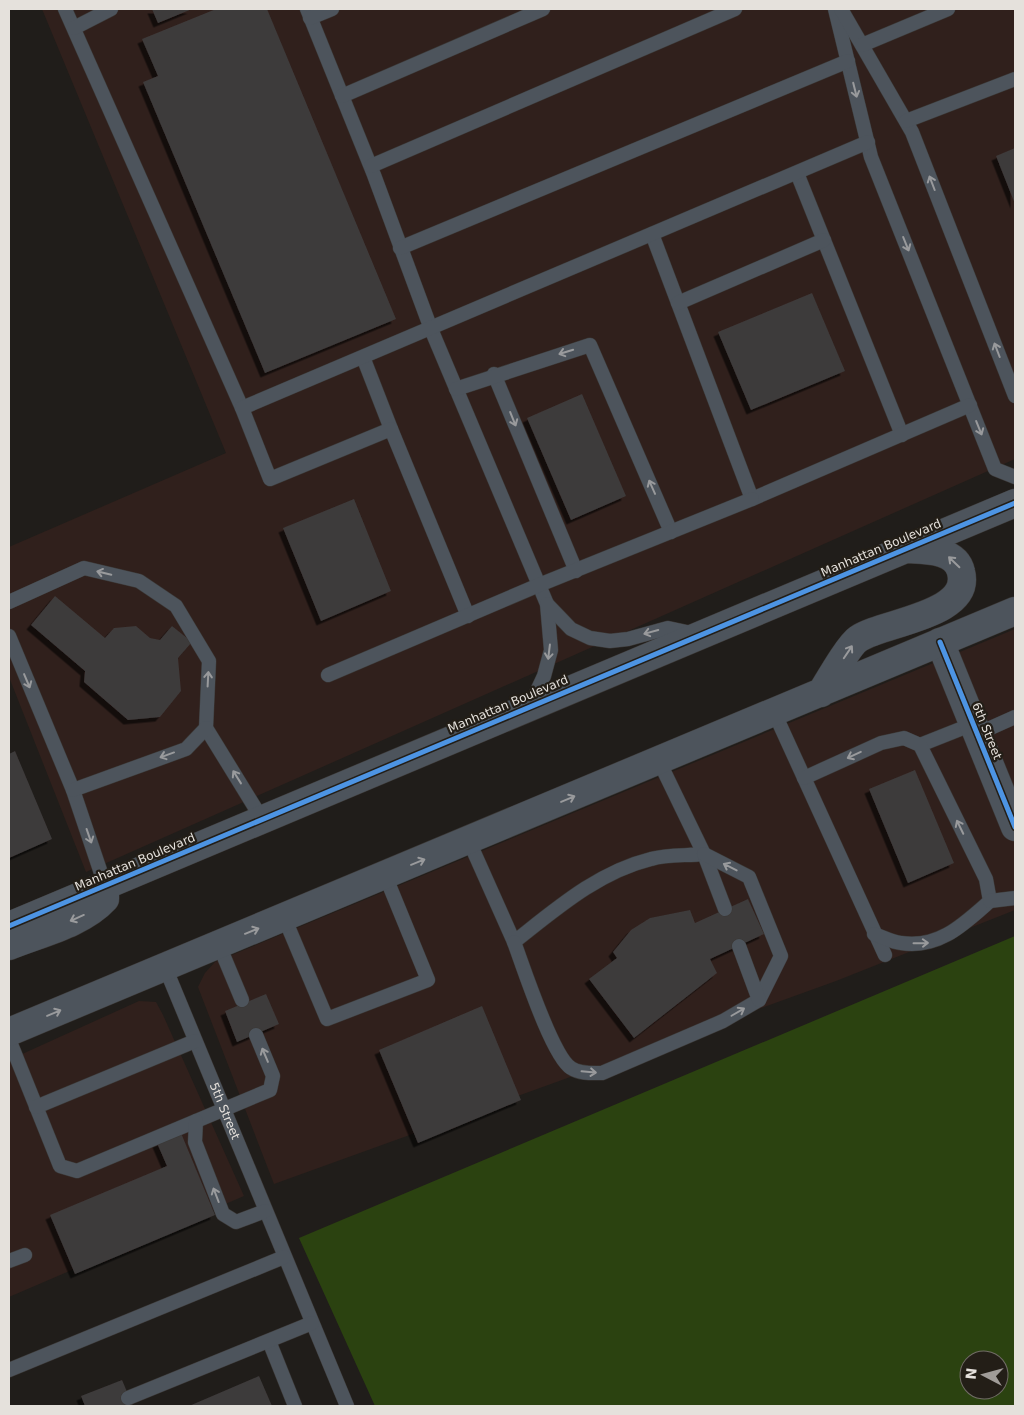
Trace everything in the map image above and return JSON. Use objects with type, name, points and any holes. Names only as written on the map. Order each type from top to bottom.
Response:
[{"type":"street","name":"Manhattan Boulevard","points":[[9,926],[1015,502]]},
{"type":"street","points":[[821,692],[857,639],[946,605],[960,591],[963,579],[960,567],[955,560],[940,552],[905,548]]},
{"type":"street","points":[[9,1032],[470,841],[1015,611]]},
{"type":"street","name":"6th Street","points":[[940,642],[1015,827]]},
{"type":"street","points":[[9,946],[78,918],[95,909],[105,899],[105,885]]},
{"type":"lane","points":[[65,9],[242,408],[270,479],[391,429]]},
{"type":"lane","points":[[74,28],[111,9]]},
{"type":"lane","points":[[332,9],[308,13],[371,166],[431,329],[547,604],[551,650],[544,676],[530,706]]},
{"type":"lane","points":[[342,96],[543,9]]},
{"type":"lane","points":[[371,166],[735,9]]},
{"type":"lane","points":[[836,9],[871,157],[996,469],[1015,477]]},
{"type":"lane","points":[[841,9],[912,132],[1012,378],[1015,396]]},
{"type":"lane","points":[[862,45],[948,9]]},
{"type":"lane","points":[[400,248],[848,61]]},
{"type":"lane","points":[[906,121],[1015,79]]},
{"type":"lane","points":[[242,408],[868,142]]},
{"type":"lane","points":[[797,172],[902,435]]},
{"type":"lane","points":[[652,234],[752,499]]},
{"type":"lane","points":[[678,303],[824,240]]},
{"type":"lane","points":[[456,389],[494,374],[590,345],[672,532]]},
{"type":"lane","points":[[363,357],[468,616]]},
{"type":"lane","points":[[494,374],[576,571]]},
{"type":"lane","points":[[328,675],[539,585],[752,499],[970,405]]},
{"type":"lane","points":[[9,602],[84,568],[139,581],[176,606],[210,661],[206,728],[262,819]]},
{"type":"lane","points":[[547,604],[571,629],[590,638],[610,641],[628,639],[668,628],[698,635]]},
{"type":"lane","points":[[9,636],[73,790],[105,885]]},
{"type":"lane","points":[[774,712],[885,955]]},
{"type":"lane","points":[[804,778],[881,743],[904,738],[920,744],[1015,716]]},
{"type":"lane","points":[[73,790],[186,749],[206,728]]},
{"type":"lane","points":[[920,744],[986,880],[990,901]]},
{"type":"lane","points":[[660,761],[704,854],[725,909]]},
{"type":"lane","points":[[470,841],[514,942],[554,1043],[570,1068],[584,1072],[602,1073],[723,1021],[759,1000],[781,956],[749,877],[704,854],[652,858],[614,871],[584,888],[514,942]]},
{"type":"lane","points":[[284,918],[327,1019],[428,980],[385,875]]},
{"type":"lane","points":[[874,934],[900,943],[931,943],[959,929],[990,901],[1015,898]]},
{"type":"lane","points":[[219,944],[242,1000]]},
{"type":"lane","points":[[739,946],[759,1000]]},
{"type":"lane","name":"5th Street","points":[[165,967],[347,1406]]},
{"type":"lane","points":[[9,1039],[60,1166],[77,1171],[270,1090],[273,1076],[256,1035]]},
{"type":"lane","points":[[36,1107],[196,1041]]},
{"type":"lane","points":[[196,1121],[195,1142],[223,1214],[236,1222],[265,1211]]},
{"type":"lane","points":[[9,1261],[25,1255]]},
{"type":"lane","points":[[9,1370],[284,1256]]},
{"type":"lane","points":[[128,1398],[312,1323]]},
{"type":"lane","points":[[269,1340],[295,1406]]},
{"type":"shaded area","points":[[42,9],[1015,9],[1015,459],[86,872],[9,677],[9,547],[226,453]]},
{"type":"shaded area","points":[[1015,629],[1015,910],[836,981],[274,1184],[198,987],[205,973],[215,962]]},
{"type":"shaded area","points":[[139,1001],[156,1002],[163,1015],[244,1196],[9,1297],[9,1060]]},
{"type":"green space","points":[[1015,936],[1015,1406],[375,1406],[299,1238]]},
{"type":"building","points":[[152,9],[192,9],[158,23]]},
{"type":"building","points":[[216,9],[267,9],[396,319],[265,373],[143,82],[158,76],[142,39]]},
{"type":"building","points":[[1015,148],[1015,204],[996,156]]},
{"type":"building","points":[[812,293],[845,371],[751,410],[718,332]]},
{"type":"building","points":[[582,394],[626,496],[571,520],[527,418]]},
{"type":"building","points":[[354,499],[391,591],[321,621],[283,528]]},
{"type":"building","points":[[55,596],[105,638],[114,628],[136,626],[150,638],[160,640],[172,626],[192,642],[178,658],[181,691],[160,717],[128,720],[84,682],[85,671],[31,625]]},
{"type":"building","points":[[15,751],[52,839],[9,858],[9,754]]},
{"type":"building","points":[[915,770],[954,863],[908,883],[869,789]]},
{"type":"building","points":[[748,899],[764,934],[710,959],[717,973],[634,1038],[589,979],[617,958],[613,952],[631,930],[650,918],[690,910],[695,923]]},
{"type":"building","points":[[266,994],[279,1024],[237,1042],[225,1011]]},
{"type":"building","points":[[482,1006],[521,1100],[418,1143],[379,1050]]},
{"type":"building","points":[[181,1133],[215,1215],[75,1274],[50,1215],[167,1166],[157,1143]]},
{"type":"building","points":[[259,1376],[272,1406],[189,1406]]},
{"type":"building","points":[[122,1380],[133,1406],[85,1406],[81,1396]]},
{"type":"cycle path","points":[[9,926],[1015,503]]},
{"type":"cycle path","points":[[940,642],[1015,827]]}]
